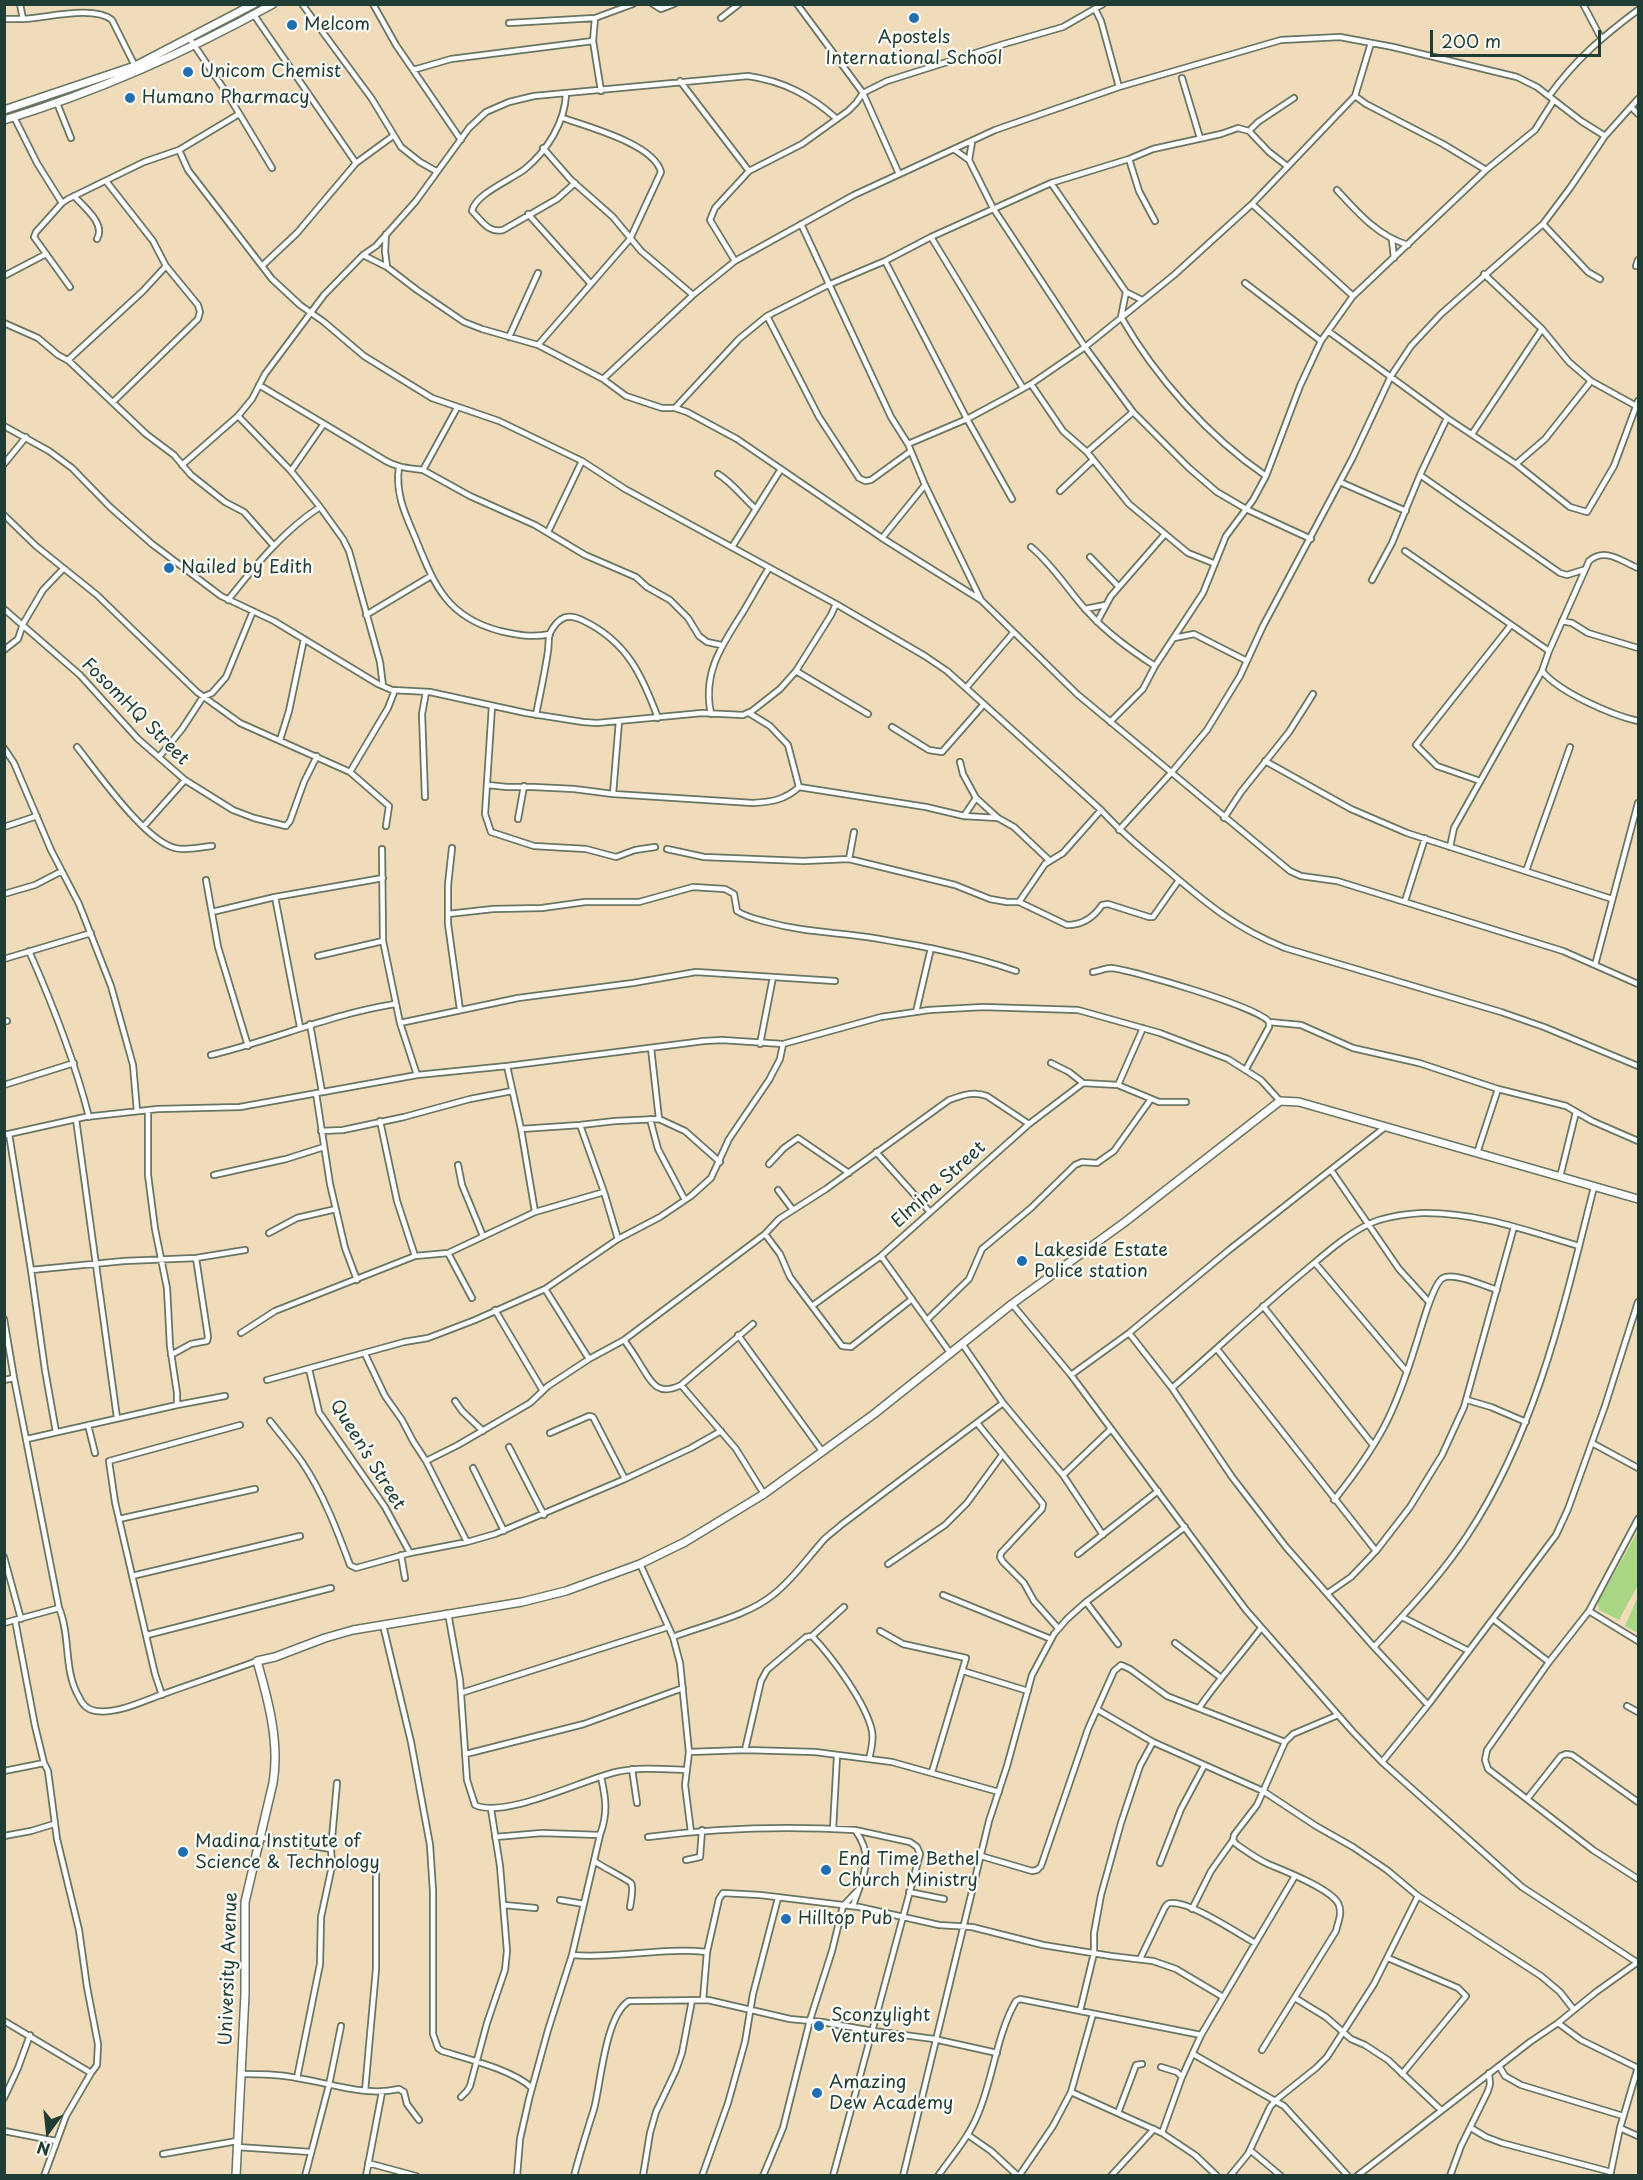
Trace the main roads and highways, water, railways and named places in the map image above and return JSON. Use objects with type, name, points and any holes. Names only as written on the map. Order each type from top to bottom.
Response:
[{"type":"place","name":"Apostels International School","points":[[914,18]]},
{"type":"place","name":"Melcom","points":[[292,25]]},
{"type":"place","name":"Unicom Chemist","points":[[188,72]]},
{"type":"place","name":"Humano Pharmacy","points":[[130,98]]},
{"type":"place","name":"Nailed by Edith","points":[[169,568]]},
{"type":"place","name":"Lakeside Estate Police station","points":[[1022,1261]]},
{"type":"place","name":"Madina Institute of Science & Technology","points":[[183,1852]]},
{"type":"place","name":"End Time Bethel Church Ministry","points":[[826,1870]]},
{"type":"place","name":"Hilltop Pub","points":[[786,1919]]},
{"type":"place","name":"Sconzylight Ventures","points":[[819,2026]]},
{"type":"place","name":"Amazing Dew Academy","points":[[817,2093]]}]
